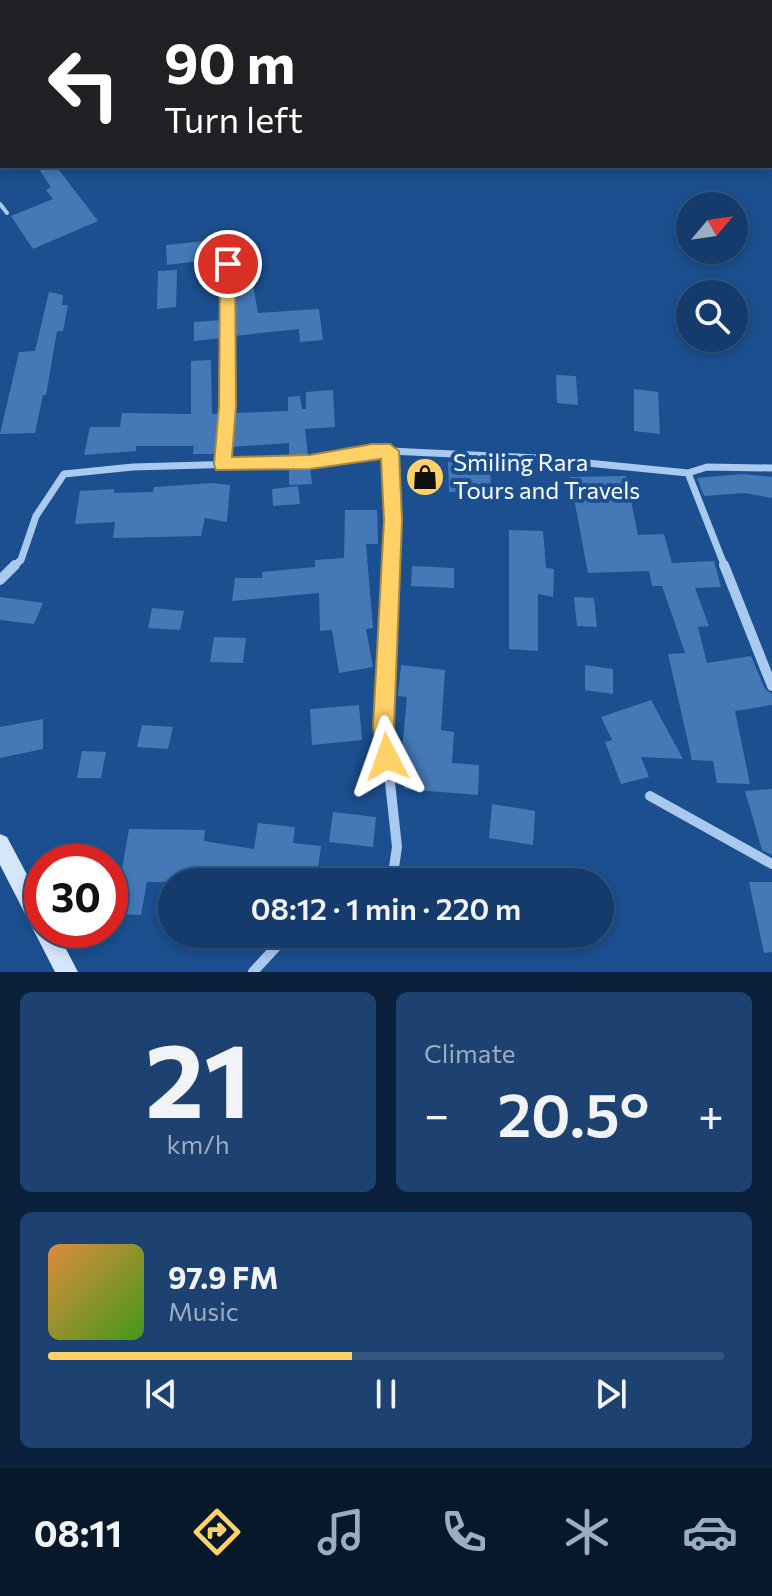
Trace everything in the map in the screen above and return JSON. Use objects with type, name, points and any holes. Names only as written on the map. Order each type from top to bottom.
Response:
[{"type":"street","points":[[223,464],[228,406],[227,245]]},
{"type":"street","points":[[0,580],[21,560],[36,516],[64,474],[133,467],[310,462],[372,451],[537,458],[688,473],[707,467],[772,468]]},
{"type":"street","points":[[390,451],[393,520],[384,727],[397,847],[394,868]]},
{"type":"street","points":[[688,473],[772,686]]},
{"type":"street","points":[[650,796],[772,864]]},
{"type":"street","points":[[0,844],[24,890]]},
{"type":"street","points":[[54,948],[67,972]]},
{"type":"street","points":[[253,972],[275,948]]},
{"type":"lane","points":[[0,204],[7,213]]},
{"type":"building","points":[[38,168],[58,168],[98,221],[33,249],[11,216],[53,199],[46,190],[51,187]]},
{"type":"building","points":[[215,240],[217,259],[167,265],[166,245]]},
{"type":"building","points":[[177,270],[176,307],[157,309],[158,271]]},
{"type":"building","points":[[253,285],[258,313],[319,309],[323,340],[300,342],[299,329],[234,336],[234,288]]},
{"type":"building","points":[[49,292],[63,295],[62,305],[68,305],[63,331],[57,331],[46,395],[43,395],[35,433],[0,434],[19,352],[35,351]]},
{"type":"building","points":[[221,320],[221,338],[194,341],[194,322]]},
{"type":"building","points":[[211,360],[212,414],[221,414],[215,454],[193,454],[194,446],[136,446],[136,451],[84,455],[90,427],[120,427],[122,413],[191,414],[191,361]]},
{"type":"building","points":[[556,375],[576,376],[578,405],[557,403]]},
{"type":"building","points":[[634,389],[658,392],[660,434],[634,431]]},
{"type":"building","points":[[333,390],[335,427],[305,429],[308,456],[289,456],[289,443],[231,447],[234,413],[288,411],[288,397],[300,396],[302,409],[306,409],[306,392]]},
{"type":"building","points":[[448,462],[490,463],[491,494],[449,492]]},
{"type":"building","points":[[310,468],[312,484],[289,485],[289,469]]},
{"type":"building","points":[[742,474],[772,477],[772,498],[744,493],[704,496],[697,478]]},
{"type":"building","points":[[626,476],[638,535],[664,534],[672,563],[714,561],[721,587],[695,588],[709,626],[698,627],[707,663],[751,656],[765,689],[772,694],[772,705],[735,711],[750,784],[717,783],[713,761],[692,760],[668,654],[685,653],[662,586],[652,586],[649,571],[588,573],[570,477]]},
{"type":"building","points":[[213,483],[230,485],[227,522],[205,518],[201,536],[113,538],[115,522],[75,524],[80,491],[114,489],[114,493],[153,492],[154,487]]},
{"type":"building","points":[[298,486],[300,504],[273,506],[272,489]]},
{"type":"building","points":[[345,510],[377,510],[378,544],[366,544],[373,628],[366,629],[373,667],[339,673],[332,630],[320,631],[319,593],[232,601],[235,578],[262,578],[262,572],[315,567],[315,560],[344,558]]},
{"type":"building","points":[[509,530],[543,531],[546,568],[554,569],[553,597],[538,594],[538,651],[509,649]]},
{"type":"building","points":[[412,566],[454,568],[454,588],[411,586]]},
{"type":"building","points":[[0,597],[43,603],[34,624],[0,620]]},
{"type":"building","points":[[574,597],[594,598],[597,627],[577,626]]},
{"type":"building","points":[[152,608],[184,611],[180,630],[148,628]]},
{"type":"building","points":[[214,637],[246,638],[243,663],[210,662]]},
{"type":"building","points":[[401,665],[445,670],[441,730],[454,732],[452,763],[479,765],[478,795],[404,789],[406,751],[402,751],[407,697],[398,696]]},
{"type":"building","points":[[585,665],[613,669],[613,694],[585,690]]},
{"type":"building","points":[[651,700],[683,759],[641,757],[649,777],[621,784],[605,742],[612,740],[601,717]]},
{"type":"building","points":[[359,705],[362,740],[312,745],[310,709]]},
{"type":"building","points":[[43,719],[43,749],[0,758],[0,727]]},
{"type":"building","points":[[142,725],[173,727],[168,749],[137,747]]},
{"type":"building","points":[[82,751],[106,752],[101,778],[77,778]]},
{"type":"building","points":[[772,789],[772,855],[762,850],[745,791]]},
{"type":"building","points":[[492,804],[535,811],[533,845],[489,838]]},
{"type":"building","points":[[333,812],[376,817],[373,847],[329,842]]},
{"type":"building","points":[[258,823],[295,827],[293,843],[321,846],[318,868],[158,868],[158,882],[147,882],[141,915],[128,915],[126,844],[129,829],[205,830],[204,841],[254,849]]},
{"type":"building","points":[[749,882],[772,882],[772,952],[764,953]]},
{"type":"place","name":"Smiling Rara Tours and Travels","points":[[425,477]]},
{"type":"route","points":[[228,264],[228,406],[223,464],[310,462],[372,451],[390,451],[393,520],[384,727],[387,757]]}]
